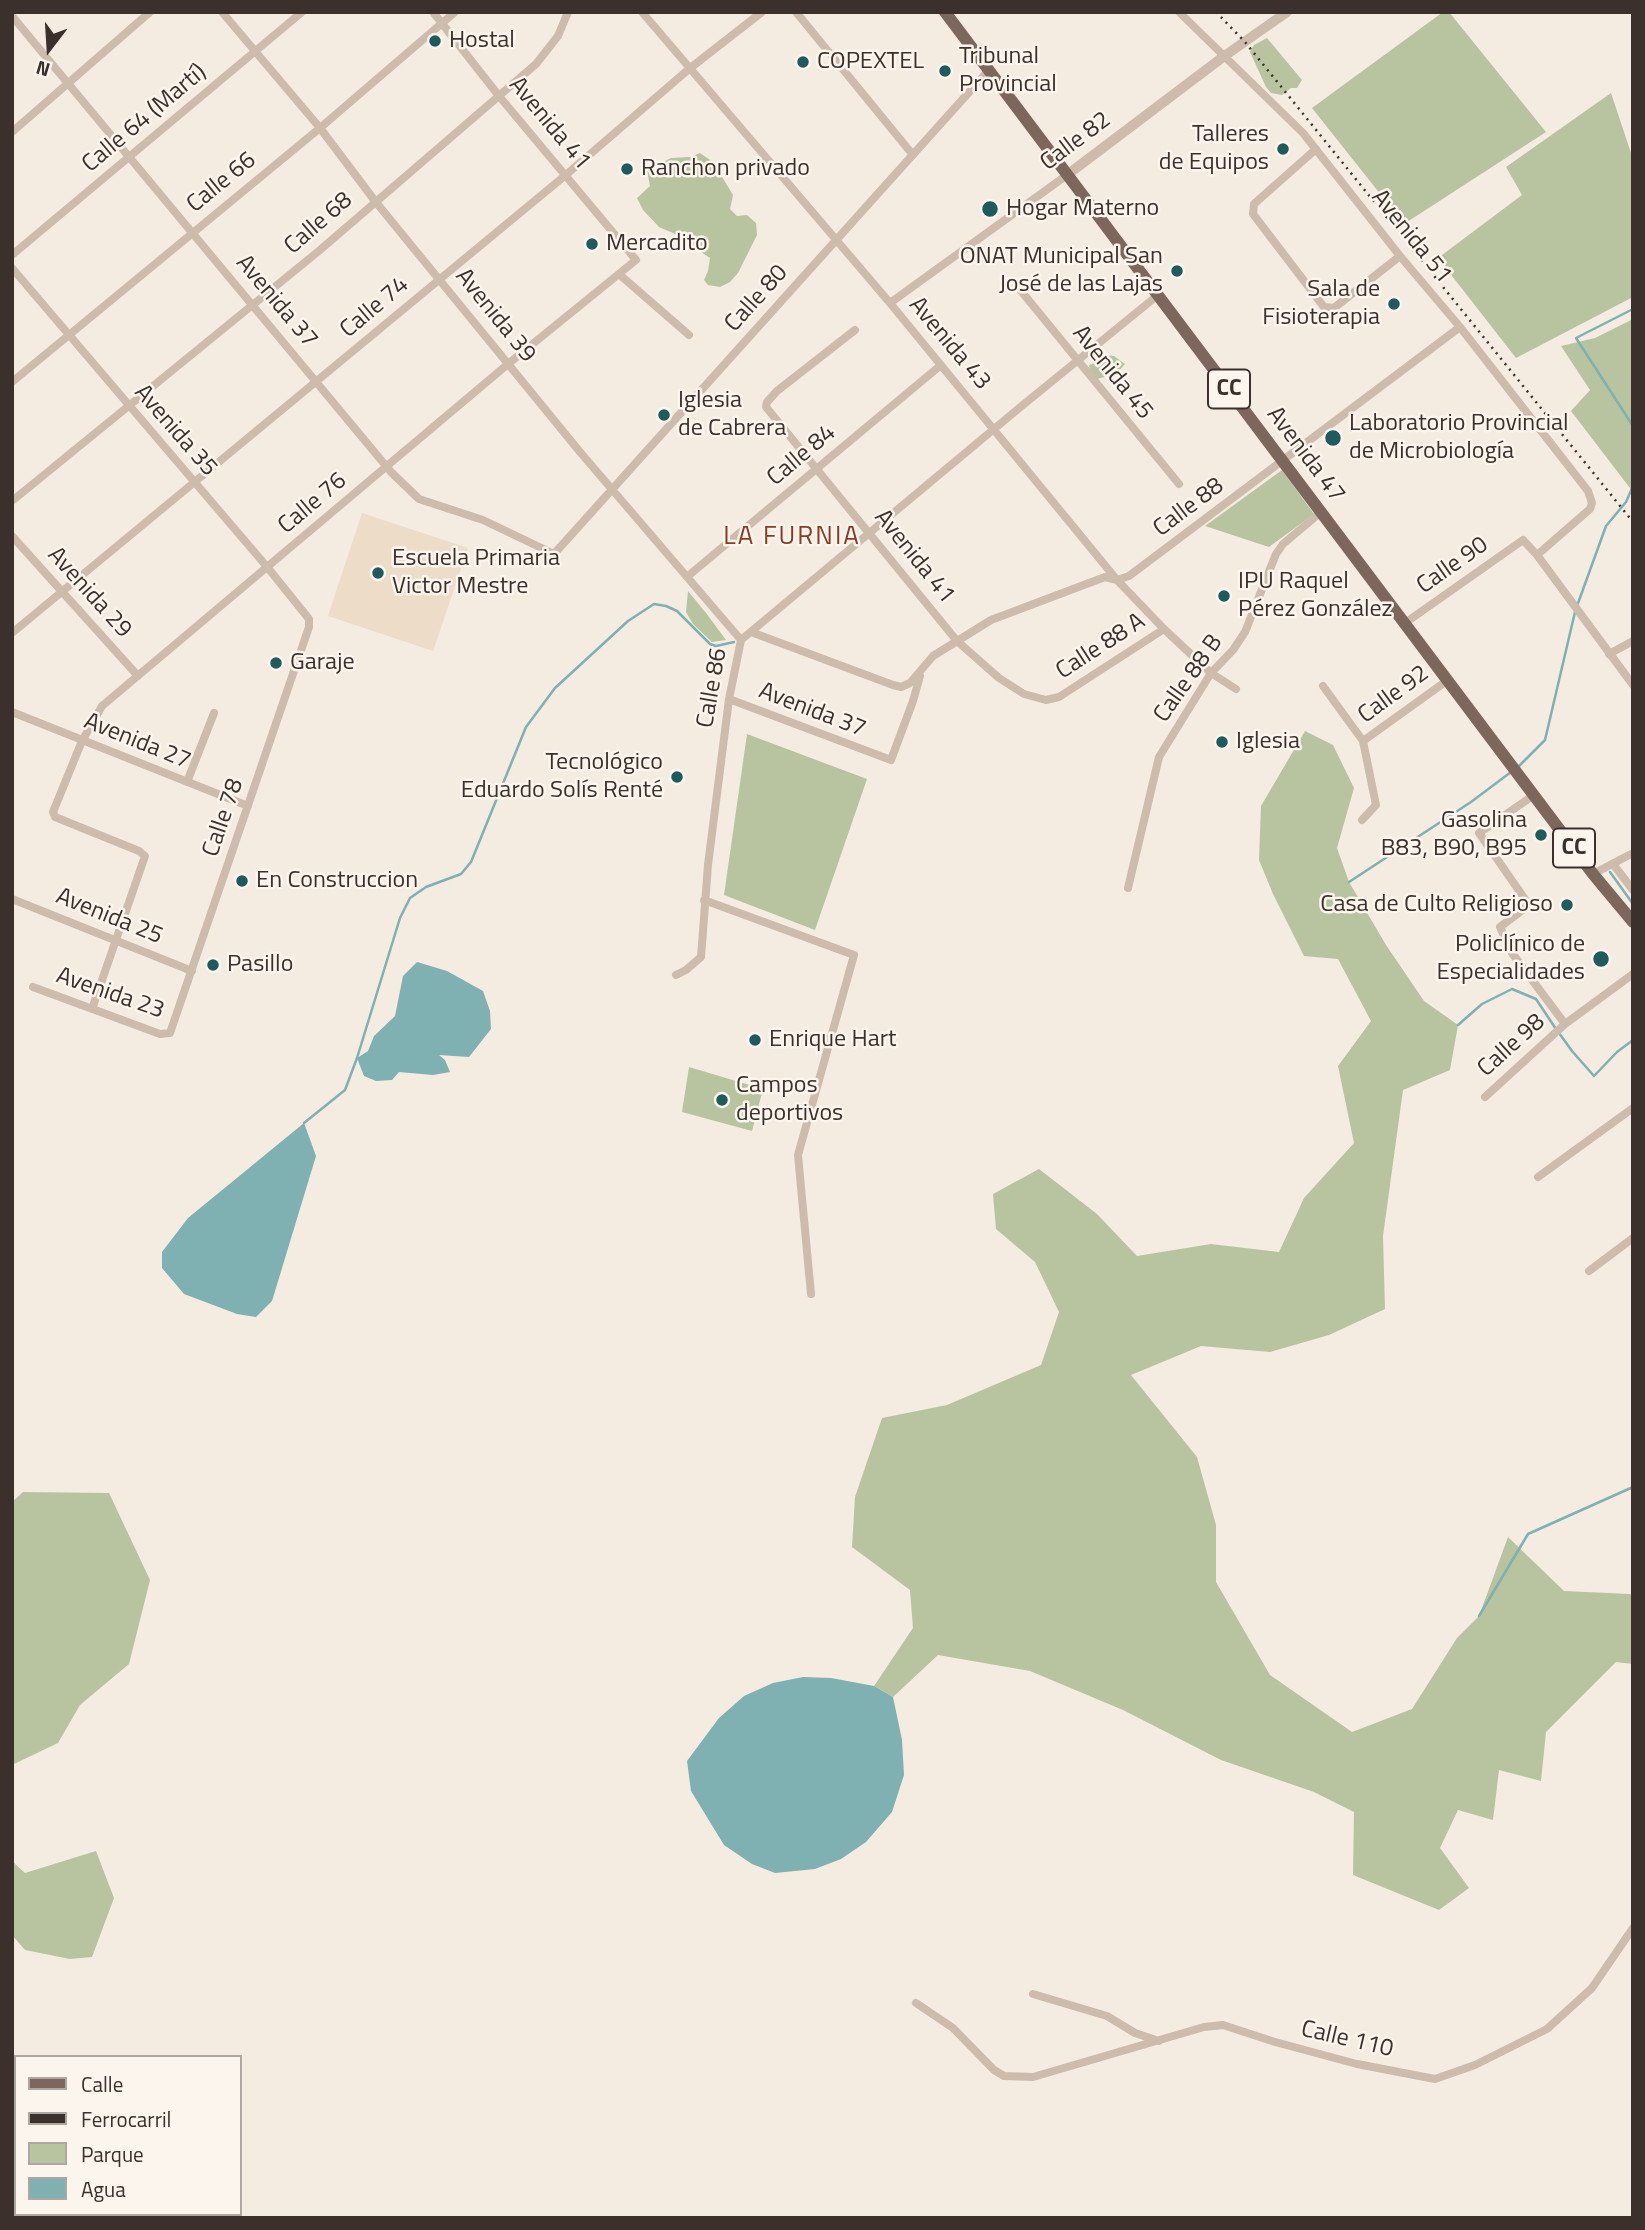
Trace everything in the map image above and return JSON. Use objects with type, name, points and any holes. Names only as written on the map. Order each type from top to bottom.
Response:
[{"type":"main road","name":"Avenida 47","points":[[945,12],[1593,874],[1633,922]]},
{"type":"street","points":[[12,132],[150,12]]},
{"type":"street","name":"Avenida 39","points":[[222,12],[320,128],[375,201],[508,364],[741,640]]},
{"type":"street","name":"Calle 64 (Martí)","points":[[12,255],[302,12]]},
{"type":"street","name":"Avenida 41","points":[[433,12],[499,96],[567,174],[636,260]]},
{"type":"street","name":"Calle 66","points":[[12,382],[320,128],[455,12]]},
{"type":"street","name":"Calle 68","points":[[12,501],[254,306],[499,96],[545,55],[558,36],[568,12]]},
{"type":"street","name":"Avenida 43","points":[[642,12],[890,303],[1118,580],[1164,629],[1211,673],[1236,689]]},
{"type":"street","name":"Calle 74","points":[[12,633],[441,279],[689,69],[762,12]]},
{"type":"street","points":[[796,12],[912,155]]},
{"type":"street","name":"Avenida 51","points":[[1179,12],[1303,133],[1588,491],[1592,503],[1590,509],[1537,555]]},
{"type":"street","name":"Calle 82","points":[[890,303],[1287,12]]},
{"type":"street","name":"Avenida 37","points":[[12,16],[386,467],[419,499],[483,520],[554,554]]},
{"type":"street","name":"Calle 80","points":[[554,554],[989,71]]},
{"type":"street","points":[[1316,149],[1254,204],[1253,214],[1324,307],[1334,308],[1400,256]]},
{"type":"street","name":"Calle 76","points":[[117,942],[145,856],[139,851],[55,817],[53,808],[82,741],[102,706],[508,364],[636,260]]},
{"type":"street","name":"Avenida 35","points":[[12,268],[309,619]]},
{"type":"street","points":[[620,275],[689,335]]},
{"type":"street","name":"Avenida 45","points":[[1017,286],[1179,484]]},
{"type":"street","name":"Calle 86","points":[[676,975],[701,957],[704,900],[729,699],[741,640],[1158,295]]},
{"type":"street","name":"Calle 88","points":[[751,632],[901,687],[920,674],[933,656],[991,621],[1105,577],[1118,580],[1129,576],[1460,327]]},
{"type":"street","name":"Avenida 41","points":[[855,330],[777,391],[766,402],[768,411],[957,641],[999,678],[1024,694],[1046,700],[1059,697]]},
{"type":"street","name":"Calle 84","points":[[688,576],[941,365]]},
{"type":"street","name":"Calle 88 B","points":[[1128,888],[1159,757],[1211,673],[1233,650],[1245,632],[1276,554],[1283,544],[1321,512]]},
{"type":"street","name":"Avenida 29","points":[[12,536],[138,676]]},
{"type":"street","name":"Calle 90","points":[[1405,623],[1523,540],[1537,555]]},
{"type":"street","points":[[1537,555],[1633,685]]},
{"type":"street","name":"Calle 78","points":[[173,1029],[309,626],[309,619]]},
{"type":"street","name":"Calle 88 A","points":[[1059,697],[1164,629]]},
{"type":"street","points":[[1609,654],[1633,642]]},
{"type":"street","name":"Calle 88","points":[[882,758],[891,760],[893,757],[920,674]]},
{"type":"street","name":"Calle 92","points":[[1363,741],[1448,680]]},
{"type":"street","points":[[1323,686],[1363,741],[1376,805],[1362,820]]},
{"type":"street","name":"Avenida 37","points":[[729,699],[882,758]]},
{"type":"street","name":"Avenida 27","points":[[12,712],[248,806]]},
{"type":"street","points":[[187,782],[214,713]]},
{"type":"street","points":[[1534,795],[1479,833],[1529,905],[1500,926],[1512,953],[1565,1024]]},
{"type":"street","points":[[1593,874],[1633,853]]},
{"type":"street","points":[[1613,864],[1633,890]]},
{"type":"street","name":"Avenida 25","points":[[12,899],[192,971]]},
{"type":"street","points":[[704,900],[853,955],[799,1155],[810,1294]]},
{"type":"street","points":[[92,1009],[117,942]]},
{"type":"street","name":"Calle 98","points":[[1485,1097],[1565,1024],[1633,974]]},
{"type":"street","name":"Avenida 23","points":[[33,987],[160,1034],[166,1035],[173,1029]]},
{"type":"street","points":[[1538,1177],[1633,1108]]},
{"type":"street","points":[[1589,1271],[1633,1238]]},
{"type":"street","name":"Calle 110","points":[[916,2003],[953,2028],[994,2070],[1004,2076],[1033,2077],[1203,2027],[1223,2025],[1357,2064],[1435,2079],[1475,2065],[1547,2029],[1592,1988],[1633,1928]]},
{"type":"street","points":[[1033,1994],[1107,2016],[1135,2033],[1159,2041]]},
{"type":"green space","points":[[1443,12],[1449,12],[1546,132],[1404,224],[1312,108]]},
{"type":"green space","points":[[1267,38],[1302,80],[1297,88],[1291,88],[1282,95],[1271,93],[1266,87],[1250,52],[1254,45]]},
{"type":"green space","points":[[1611,93],[1633,159],[1633,297],[1516,358],[1438,258],[1522,195],[1506,167]]},
{"type":"green space","points":[[700,153],[713,162],[733,195],[730,209],[737,216],[747,215],[756,223],[757,235],[738,273],[730,282],[720,287],[708,285],[704,280],[710,258],[673,233],[659,227],[643,210],[637,198],[650,186],[647,170],[671,158],[690,157]]},
{"type":"green space","points":[[1633,319],[1633,492],[1571,411],[1590,390],[1561,346],[1595,338]]},
{"type":"green space","points":[[1104,355],[1114,356],[1125,364],[1116,374],[1097,379],[1090,371],[1089,365],[1100,361]]},
{"type":"green space","points":[[1282,470],[1314,514],[1269,547],[1205,526]]},
{"type":"green space","points":[[688,591],[726,640],[712,642],[693,624],[686,612]]},
{"type":"green space","points":[[1305,731],[1333,745],[1354,788],[1337,848],[1349,882],[1386,945],[1424,1001],[1458,1025],[1450,1070],[1403,1090],[1383,1236],[1385,1309],[1329,1335],[1270,1352],[1201,1346],[1131,1375],[1197,1457],[1216,1525],[1216,1582],[1270,1675],[1352,1732],[1412,1709],[1457,1638],[1479,1616],[1508,1537],[1564,1591],[1633,1596],[1633,1664],[1616,1662],[1546,1732],[1541,1781],[1499,1770],[1493,1820],[1458,1810],[1440,1848],[1469,1888],[1439,1910],[1353,1875],[1354,1812],[1314,1792],[1221,1760],[1123,1710],[1030,1671],[938,1655],[893,1697],[874,1686],[913,1628],[910,1590],[852,1547],[855,1497],[882,1418],[947,1405],[1041,1365],[1059,1312],[1035,1262],[996,1229],[993,1194],[1039,1169],[1097,1214],[1137,1256],[1211,1244],[1279,1252],[1304,1198],[1354,1143],[1338,1066],[1371,1021],[1338,959],[1304,956],[1259,860],[1261,806]]},
{"type":"green space","points":[[747,734],[867,779],[815,930],[724,895]]},
{"type":"green space","name":"Campos deportivos","points":[[689,1067],[763,1089],[752,1131],[682,1112]]},
{"type":"green space","points":[[23,1492],[109,1493],[150,1580],[129,1664],[80,1705],[58,1743],[12,1765],[12,1502]]},
{"type":"green space","points":[[96,1851],[114,1898],[92,1957],[70,1959],[25,1950],[12,1935],[12,1861],[25,1873]]},
{"type":"shaded area","name":"Escuela Primaria Victor Mestre","points":[[362,513],[468,548],[433,651],[328,616]]},
{"type":"water","points":[[417,962],[447,971],[483,991],[490,1011],[491,1029],[469,1057],[439,1055],[445,1060],[450,1072],[433,1075],[399,1072],[392,1080],[376,1081],[364,1076],[357,1058],[368,1051],[374,1036],[395,1016],[403,976]]},
{"type":"water","points":[[304,1123],[316,1156],[272,1301],[256,1317],[237,1314],[184,1294],[162,1268],[162,1252],[188,1218]]},
{"type":"water","points":[[803,1677],[831,1678],[874,1686],[893,1697],[902,1740],[904,1775],[892,1812],[866,1842],[841,1859],[815,1869],[775,1873],[752,1864],[724,1845],[691,1791],[687,1761],[719,1718],[744,1696],[773,1683]]},
{"type":"waterway","points":[[1633,309],[1576,338],[1633,426]]},
{"type":"waterway","points":[[1577,606],[1606,526],[1626,502],[1633,486]]},
{"type":"waterway","points":[[304,1123],[345,1090],[400,918],[410,898],[426,887],[461,874],[471,862],[526,727],[555,688],[628,621],[654,604],[677,611],[710,644],[716,646],[734,642]]},
{"type":"waterway","points":[[1519,766],[1545,740],[1575,612]]},
{"type":"waterway","points":[[1349,882],[1471,802],[1511,772]]},
{"type":"waterway","points":[[1610,872],[1633,904]]},
{"type":"waterway","points":[[1458,1025],[1482,1004],[1512,989],[1536,999],[1556,1029]]},
{"type":"waterway","points":[[1559,1033],[1594,1076],[1633,1040]]},
{"type":"waterway","points":[[1479,1616],[1528,1534],[1633,1487]]},
{"type":"railway","points":[[1216,12],[1245,42],[1633,522]]},
{"type":"place","name":"Hostal","points":[[435,41]]},
{"type":"place","name":"COPEXTEL","points":[[803,62]]},
{"type":"place","name":"Tribunal Provincial","points":[[945,71]]},
{"type":"place","name":"Talleres de Equipos","points":[[1283,149]]},
{"type":"place","name":"Ranchon privado","points":[[627,169]]},
{"type":"place","name":"Hogar Materno","points":[[990,209]]},
{"type":"place","name":"Mercadito","points":[[592,244]]},
{"type":"place","name":"ONAT Municipal San José de las Lajas","points":[[1177,271]]},
{"type":"place","name":"Sala de Fisioterapia","points":[[1394,304]]},
{"type":"place","name":"Iglesia de Cabrera","points":[[664,415]]},
{"type":"place","name":"Laboratorio Provincial de Microbiología","points":[[1333,438]]},
{"type":"place","name":"Escuela Primaria Victor Mestre","points":[[378,573]]},
{"type":"place","name":"IPU Raquel Pérez González","points":[[1224,596]]},
{"type":"place","name":"Garaje","points":[[276,663]]},
{"type":"place","name":"Iglesia","points":[[1222,742]]},
{"type":"place","name":"Tecnológico Eduardo Solís Renté","points":[[677,777]]},
{"type":"place","name":"Gasolina B83, B90, B95","points":[[1541,835]]},
{"type":"place","name":"En Construccion","points":[[242,881]]},
{"type":"place","name":"Casa de Culto Religioso","points":[[1567,905]]},
{"type":"place","name":"Policlínico de Especialidades","points":[[1601,959]]},
{"type":"place","name":"Pasillo","points":[[213,965]]},
{"type":"place","name":"Enrique Hart","points":[[755,1040]]},
{"type":"place","name":"Campos deportivos","points":[[722,1100]]},
{"type":"district","name":"LA FURNIA","points":[[792,538]]}]
